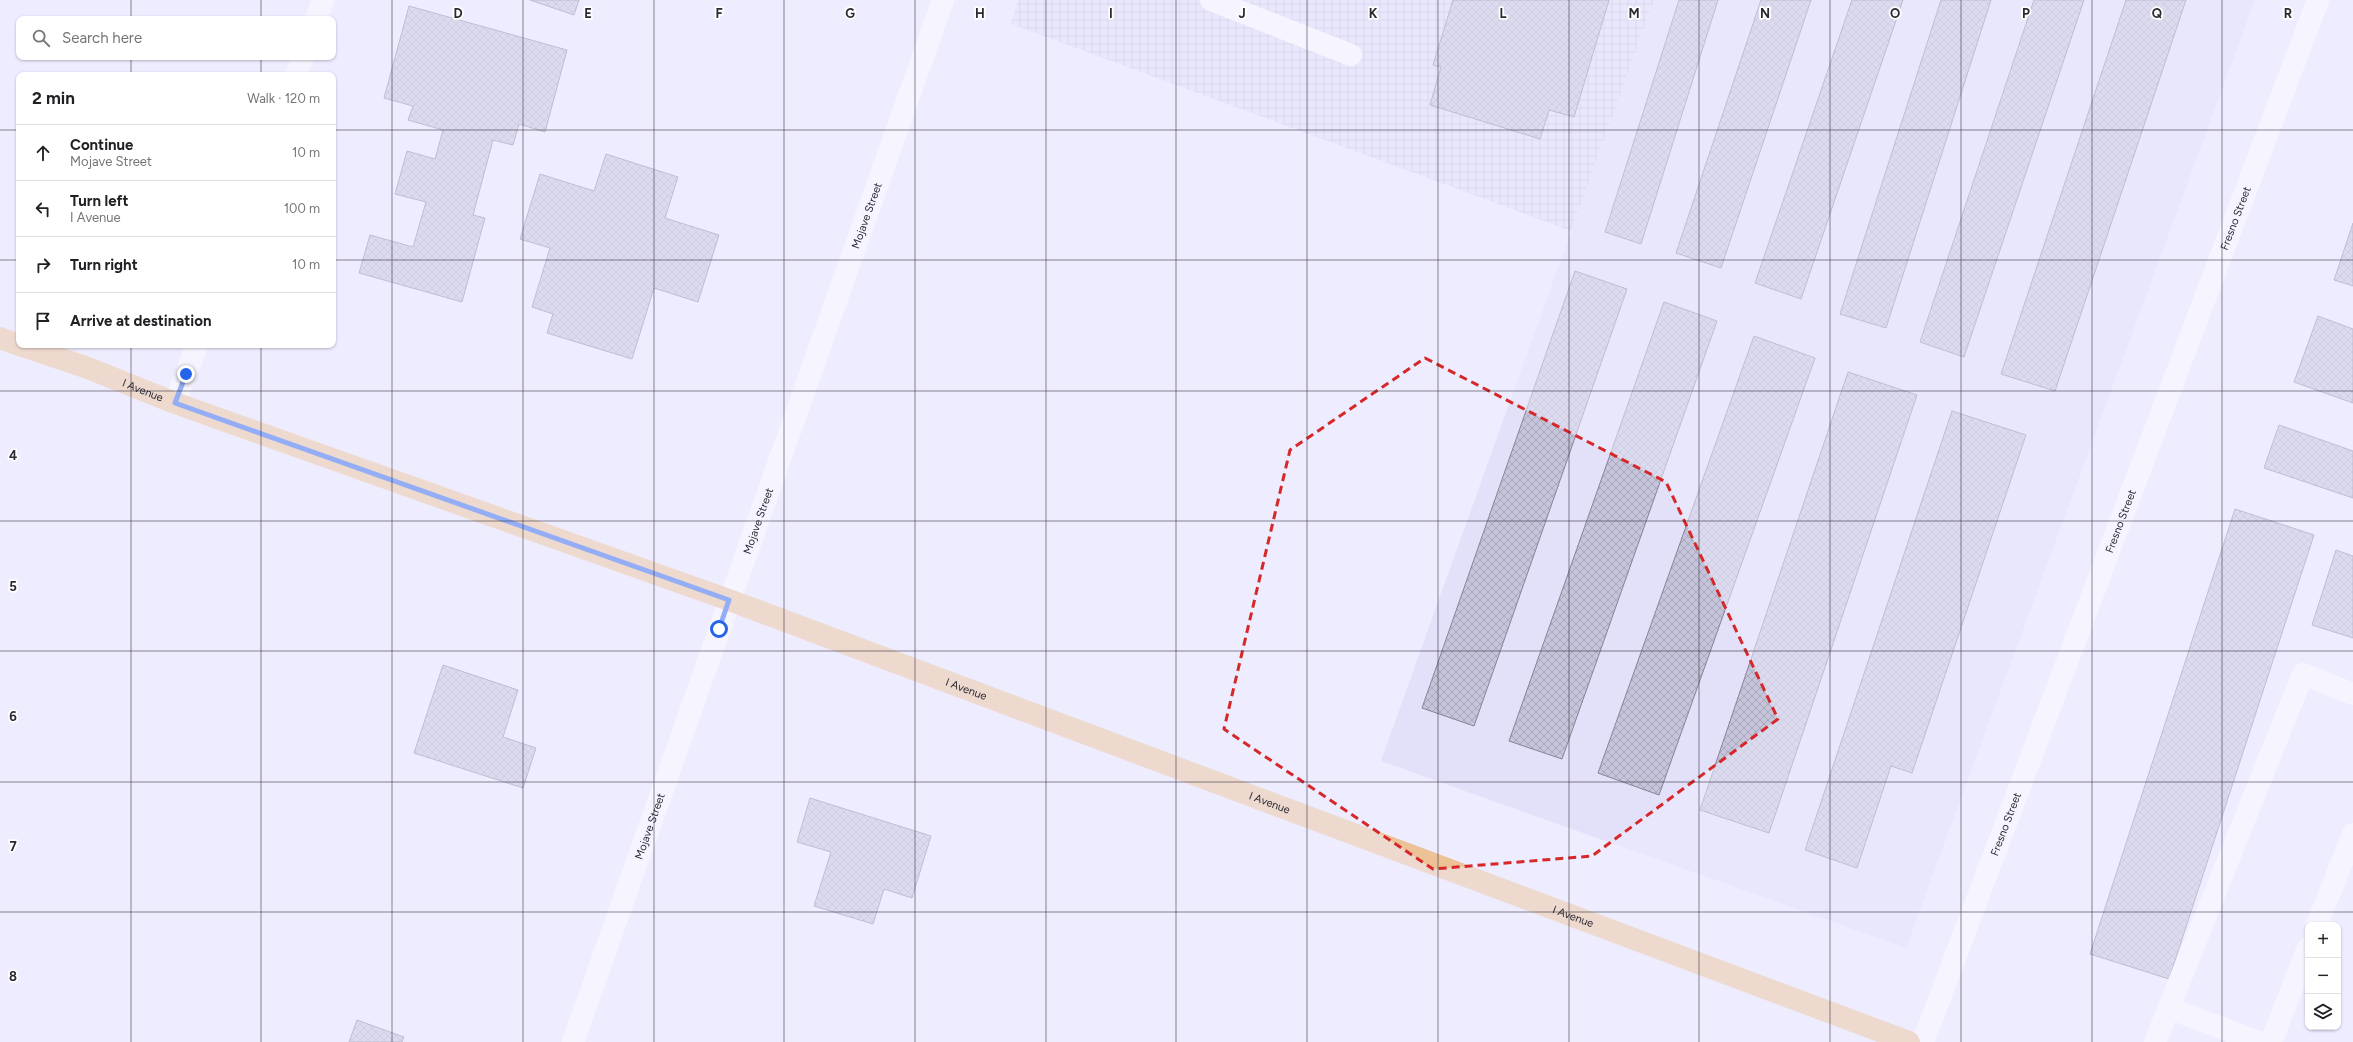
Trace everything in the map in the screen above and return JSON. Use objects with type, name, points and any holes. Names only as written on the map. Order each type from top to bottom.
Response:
[{"type":"main road","name":"I Avenue","points":[[0,338],[16,344]]},
{"type":"main road","name":"I Avenue","points":[[29,348],[88,368],[175,403],[729,600],[1909,1042]]},
{"type":"street","points":[[317,16],[324,0]]},
{"type":"street","name":"Mojave Street","points":[[573,1042],[943,0]]},
{"type":"street","points":[[1211,0],[1351,55]]},
{"type":"street","name":"Fresno Street","points":[[1923,1042],[2318,0]]},
{"type":"street","points":[[297,72],[301,60]]},
{"type":"street","points":[[175,403],[196,348]]},
{"type":"street","points":[[2155,1042],[2303,674],[2353,694]]},
{"type":"street","points":[[2318,922],[2353,834]]},
{"type":"street","points":[[2271,1042],[2305,956]]},
{"type":"street","points":[[2169,1008],[2258,1042]]},
{"type":"highlighted area","points":[[1425,358],[1666,482],[1778,719],[1592,856],[1433,869],[1224,729],[1290,450]]},
{"type":"shaded area","points":[[1018,0],[1654,0],[1571,231],[1011,24]]},
{"type":"shaded area","points":[[1654,0],[2255,0],[1906,948],[1381,761]]},
{"type":"building","points":[[530,0],[579,0],[574,15]]},
{"type":"building","points":[[1453,0],[1609,0],[1574,117],[1549,110],[1540,139],[1430,105],[1441,67],[1433,65]]},
{"type":"building","points":[[1679,0],[1718,0],[1641,244],[1605,232]]},
{"type":"building","points":[[1761,0],[1811,0],[1721,268],[1676,253]]},
{"type":"building","points":[[1852,0],[1903,0],[1801,299],[1755,283]]},
{"type":"building","points":[[1941,0],[1991,0],[1886,328],[1840,314]]},
{"type":"building","points":[[2034,0],[2084,0],[1964,357],[1920,342]]},
{"type":"building","points":[[2126,0],[2186,0],[2055,391],[2001,374]]},
{"type":"building","points":[[409,6],[567,50],[545,132],[519,124],[513,145],[493,140],[473,215],[485,218],[462,302],[359,273],[370,235],[413,247],[426,202],[395,194],[407,151],[435,159],[443,130],[408,120],[413,106],[384,98]]},
{"type":"building","points":[[606,154],[678,177],[665,218],[719,235],[698,302],[654,288],[632,359],[547,333],[553,314],[532,307],[550,248],[520,239],[540,174],[594,191]]},
{"type":"building","points":[[2353,223],[2353,286],[2334,280]]},
{"type":"building","points":[[1575,271],[1627,289],[1474,726],[1422,708]]},
{"type":"building","points":[[1664,302],[1717,321],[1562,759],[1509,741]]},
{"type":"building","points":[[2318,316],[2353,329],[2353,403],[2294,382]]},
{"type":"building","points":[[1754,336],[1815,358],[1659,795],[1598,773]]},
{"type":"building","points":[[1848,372],[1917,395],[1769,833],[1700,810]]},
{"type":"building","points":[[1952,411],[2026,435],[1912,773],[1891,766],[1857,868],[1805,850]]},
{"type":"building","points":[[2279,425],[2353,451],[2353,498],[2264,468]]},
{"type":"building","points":[[2235,509],[2314,535],[2169,979],[2090,954]]},
{"type":"building","points":[[2336,550],[2353,556],[2353,638],[2312,625]]},
{"type":"building","points":[[443,665],[518,690],[503,737],[536,748],[523,788],[414,753]]},
{"type":"building","points":[[810,798],[931,836],[912,898],[884,889],[873,924],[814,906],[831,852],[797,842]]},
{"type":"building","points":[[357,1020],[404,1037],[402,1042],[349,1042]]},
{"type":"route","points":[[186,374],[175,403],[729,600],[719,629]]}]
